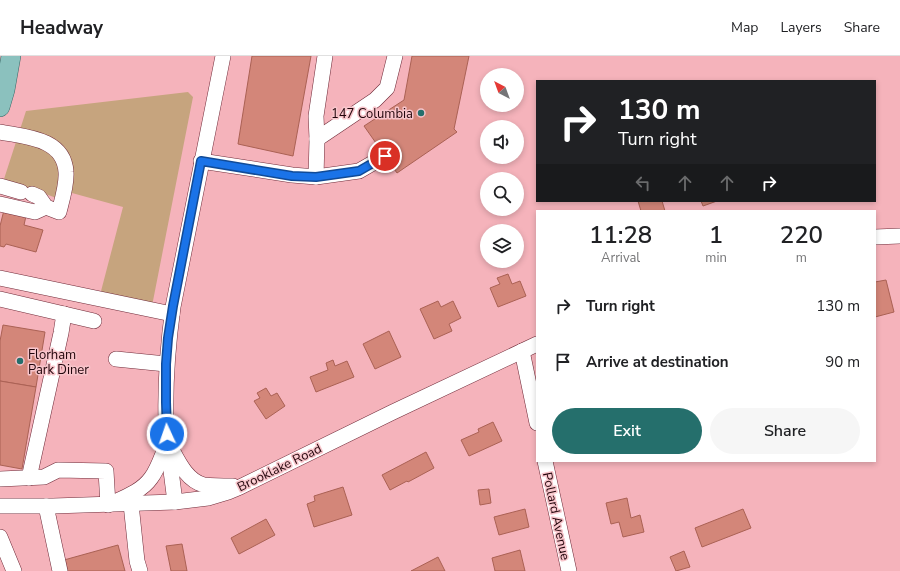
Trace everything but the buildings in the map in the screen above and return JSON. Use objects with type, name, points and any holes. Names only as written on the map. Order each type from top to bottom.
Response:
[{"type":"main road","points":[[0,107],[11,56]]},
{"type":"street","points":[[175,502],[168,448],[166,402],[168,338],[201,161],[223,56]]},
{"type":"street","points":[[316,177],[316,116],[325,56]]},
{"type":"street","points":[[317,139],[375,100],[386,88],[395,56]]},
{"type":"street","points":[[0,132],[44,142],[53,147],[60,154],[65,164],[66,173],[53,210]]},
{"type":"street","points":[[201,161],[292,176],[316,177],[359,171],[385,156]]},
{"type":"street","points":[[0,186],[39,197],[53,210]]},
{"type":"street","points":[[0,204],[34,212],[53,210]]},
{"type":"street","points":[[876,237],[900,236]]},
{"type":"street","points":[[0,278],[172,314]]},
{"type":"street","points":[[0,299],[94,321]]},
{"type":"street","points":[[29,478],[64,314]]},
{"type":"street","name":"Brooklake Road","points":[[0,506],[108,505],[175,502],[208,498],[228,492],[536,344]]},
{"type":"street","points":[[522,351],[536,418]]},
{"type":"street","points":[[116,359],[166,364]]},
{"type":"street","points":[[0,480],[44,477],[58,470],[106,471],[108,505],[137,491],[147,483],[155,472],[168,443]]},
{"type":"street","points":[[168,443],[184,469],[196,482],[204,485],[240,487]]},
{"type":"street","name":"Pollard Avenue","points":[[545,462],[569,571]]},
{"type":"street","points":[[131,504],[137,561],[140,571]]},
{"type":"street","points":[[46,506],[60,571]]},
{"type":"street","points":[[1,540],[14,571]]},
{"type":"shaded area","points":[[188,92],[193,97],[152,306],[100,295],[123,207],[72,193],[62,200],[4,179],[26,111]]},
{"type":"place","name":"147 Columbia","points":[[421,113]]},
{"type":"place","name":"Florham Park Diner","points":[[20,361]]},
{"type":"route","points":[[167,434],[166,364],[168,338],[201,161],[292,176],[316,177],[359,171],[385,156]]}]
